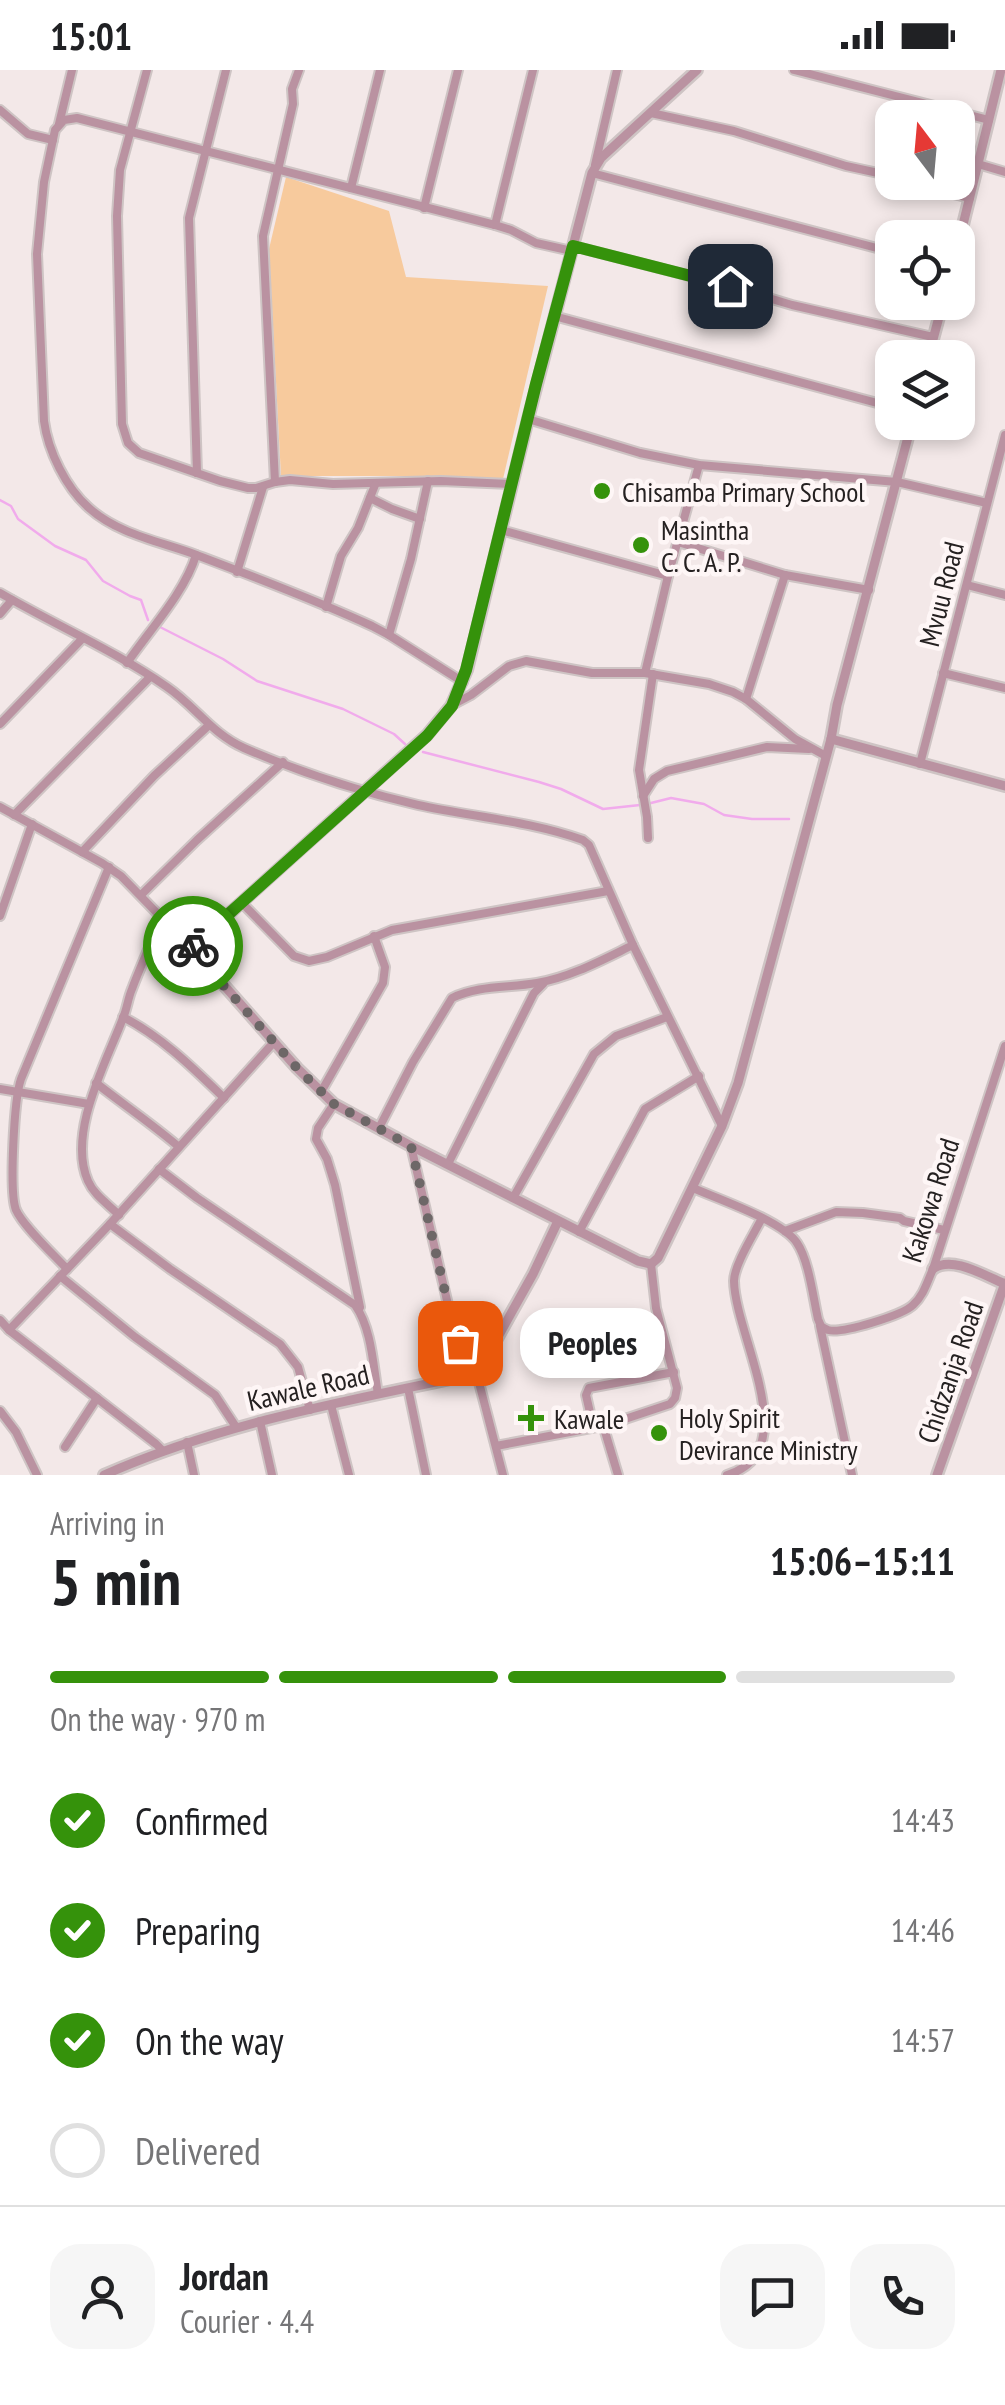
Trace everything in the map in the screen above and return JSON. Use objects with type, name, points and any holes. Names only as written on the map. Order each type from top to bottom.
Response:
[{"type":"street","points":[[72,70],[44,182],[36,254],[44,421],[64,477],[88,508],[110,524],[390,635],[462,682]]},
{"type":"street","points":[[147,70],[120,170],[116,216],[123,430],[128,443],[139,453],[237,486],[263,487],[290,480],[374,485],[428,481],[512,484]]},
{"type":"street","points":[[197,474],[189,218],[226,70]]},
{"type":"street","points":[[275,482],[262,254],[264,223],[299,70]]},
{"type":"street","points":[[352,188],[380,70]]},
{"type":"street","points":[[424,208],[458,70]]},
{"type":"street","points":[[495,226],[533,70]]},
{"type":"street","points":[[190,948],[427,736],[452,706],[462,682],[617,70]]},
{"type":"street","points":[[594,169],[697,70]]},
{"type":"street","points":[[794,70],[989,120]]},
{"type":"street","points":[[975,177],[1001,70]]},
{"type":"street","points":[[0,110],[20,129],[53,140]]},
{"type":"street","points":[[651,113],[734,131],[875,172]]},
{"type":"street","points":[[59,124],[77,118],[511,230],[536,243],[572,248],[934,337]]},
{"type":"street","points":[[978,164],[1005,172]]},
{"type":"street","points":[[594,169],[875,247]]},
{"type":"street","points":[[554,316],[875,402]]},
{"type":"street","points":[[933,340],[938,320]]},
{"type":"street","points":[[528,419],[640,453],[699,465],[896,482],[987,503]]},
{"type":"street","name":"Mvuu Road","points":[[920,764],[1005,435]]},
{"type":"street","points":[[650,1264],[658,1258],[693,1188],[738,1083],[760,1009],[821,753],[831,738],[836,705],[907,440]]},
{"type":"street","points":[[648,838],[639,761],[649,673],[668,576],[699,465]]},
{"type":"street","points":[[390,635],[412,560],[428,481]]},
{"type":"street","points":[[326,607],[338,564],[358,528],[374,485]]},
{"type":"street","points":[[237,572],[263,487]]},
{"type":"street","points":[[370,498],[420,519]]},
{"type":"street","points":[[501,530],[668,576]]},
{"type":"street","points":[[678,542],[786,576],[868,590]]},
{"type":"street","points":[[127,663],[177,592],[196,555]]},
{"type":"street","points":[[746,699],[786,576]]},
{"type":"street","points":[[967,586],[1005,595]]},
{"type":"street","points":[[0,593],[150,677],[178,695],[208,726],[241,747],[352,787],[583,840],[722,1126]]},
{"type":"street","points":[[0,614],[12,600]]},
{"type":"street","points":[[0,724],[82,639]]},
{"type":"street","points":[[452,706],[509,666],[526,661],[592,674],[649,673],[709,684],[746,699],[795,739],[821,753]]},
{"type":"street","points":[[944,673],[1005,688]]},
{"type":"street","points":[[14,815],[150,677]]},
{"type":"street","points":[[82,852],[208,726]]},
{"type":"street","points":[[831,738],[1005,786]]},
{"type":"street","points":[[643,796],[660,775],[684,766],[767,746],[821,753]]},
{"type":"street","points":[[141,896],[283,762]]},
{"type":"street","points":[[0,807],[108,867],[141,896],[334,1104],[578,1232],[650,1264]]},
{"type":"street","points":[[0,916],[32,824]]},
{"type":"street","points":[[108,867],[16,1092],[14,1206],[64,1273],[136,1337],[215,1395],[236,1426]]},
{"type":"street","points":[[242,903],[300,959],[318,960],[374,936],[413,925],[608,891]]},
{"type":"street","points":[[119,1214],[95,1192],[86,1174],[84,1128],[96,1083],[162,918]]},
{"type":"street","points":[[321,1092],[383,984],[385,968],[374,936]]},
{"type":"street","points":[[379,1128],[452,998],[478,990],[547,981],[633,945]]},
{"type":"street","points":[[448,1164],[534,993],[547,981]]},
{"type":"street","points":[[123,1017],[152,1034],[224,1098]]},
{"type":"street","points":[[513,1198],[594,1054],[616,1036],[667,1017]]},
{"type":"street","points":[[8,1330],[110,1224],[274,1042]]},
{"type":"street","name":"Kakowa Road","points":[[820,1326],[836,1331],[899,1314],[918,1299],[932,1269],[1005,1046]]},
{"type":"street","points":[[578,1232],[645,1109],[699,1076]]},
{"type":"street","points":[[96,1083],[178,1148]]},
{"type":"street","points":[[0,1089],[89,1104]]},
{"type":"street","points":[[334,1104],[316,1138],[335,1185],[378,1394]]},
{"type":"street","points":[[411,1146],[449,1309],[460,1343],[476,1371],[503,1475]]},
{"type":"street","points":[[159,1170],[347,1299],[361,1313]]},
{"type":"street","points":[[693,1188],[762,1218],[795,1240],[820,1326],[852,1475]]},
{"type":"street","points":[[786,1231],[836,1212],[885,1215],[944,1230]]},
{"type":"street","points":[[727,1475],[752,1462],[765,1438],[763,1408],[734,1284],[762,1218]]},
{"type":"street","points":[[476,1371],[518,1302],[558,1221]]},
{"type":"street","points":[[110,1224],[280,1344],[298,1367],[310,1410]]},
{"type":"street","points":[[496,1446],[598,1426],[670,1404],[676,1393],[674,1372],[656,1308],[650,1264]]},
{"type":"street","points":[[932,1269],[951,1264],[1005,1284]]},
{"type":"street","name":"Chidzanja Road","points":[[937,1475],[1005,1284]]},
{"type":"street","points":[[0,1320],[163,1451]]},
{"type":"street","name":"Kawale Road","points":[[104,1475],[236,1426],[476,1371]]},
{"type":"street","points":[[618,1475],[586,1395],[589,1388],[674,1372]]},
{"type":"street","points":[[408,1388],[426,1475]]},
{"type":"street","points":[[65,1447],[97,1398]]},
{"type":"street","points":[[331,1405],[350,1475]]},
{"type":"street","points":[[0,1411],[16,1432],[36,1475]]},
{"type":"street","points":[[260,1420],[272,1475]]},
{"type":"street","points":[[187,1442],[194,1475]]},
{"type":"shaded area","points":[[286,177],[389,211],[406,277],[548,286],[503,479],[281,476],[269,249]]},
{"type":"waterway","points":[[0,500],[11,506],[18,519],[55,546],[86,560],[103,581],[141,600],[148,620]]},
{"type":"waterway","points":[[156,625],[257,681],[343,709],[394,734],[405,744]]},
{"type":"waterway","points":[[423,752],[539,782],[603,809],[640,805]]},
{"type":"waterway","points":[[647,804],[671,798],[704,804],[724,815],[789,819]]},
{"type":"way so far","points":[[193,946],[190,948],[297,1068],[334,1104],[411,1146],[460,1343]]},
{"type":"place","name":"Chisamba Primary School","points":[[602,491]]},
{"type":"place","name":"Masintha C. C. A. P.","points":[[641,545]]},
{"type":"place","name":"Peoples","points":[[460,1343]]},
{"type":"place","name":"Kawale","points":[[531,1418]]},
{"type":"place","name":"Holy Spirit Devirance Ministry","points":[[659,1433]]},
{"type":"route","points":[[193,946],[427,736],[452,706],[466,670],[573,246],[730,286]]}]
